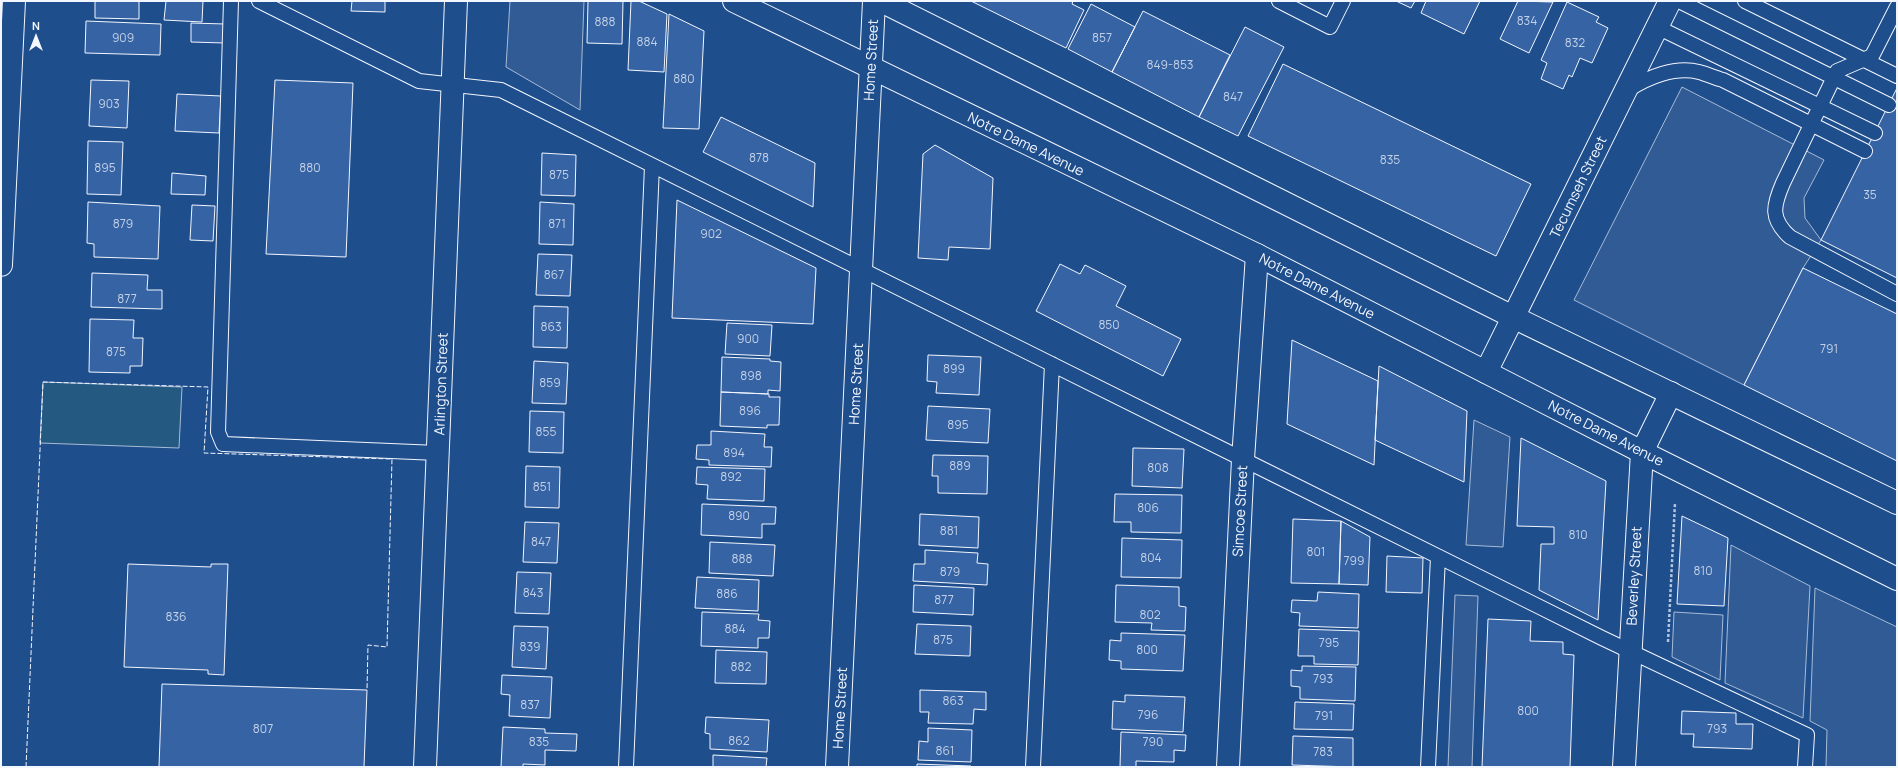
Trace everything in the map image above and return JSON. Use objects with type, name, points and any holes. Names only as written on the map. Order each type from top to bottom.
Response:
[{"type":"main road","points":[[1,265],[14,1]]},
{"type":"main road","name":"Arlington Street","points":[[425,767],[456,1]]},
{"type":"main road","name":"Notre Dame Avenue","points":[[734,1],[871,69],[1257,255],[1642,452],[1897,579]]},
{"type":"main road","name":"Home Street","points":[[837,767],[874,1]]},
{"type":"main road","points":[[881,1],[1513,317],[1897,503]]},
{"type":"main road","name":"Tecumseh Street","points":[[1486,372],[1670,1]]},
{"type":"main road","name":"Simcoe Street","points":[[1228,767],[1243,459],[1257,255]]},
{"type":"main road","name":"Beverley Street","points":[[1624,767],[1642,452],[1671,393]]},
{"type":"lane","points":[[231,1],[218,432],[223,444],[438,453]]},
{"type":"lane","points":[[259,1],[419,81],[453,86],[501,90],[1666,670],[1807,735],[1805,767]]},
{"type":"lane","points":[[1279,1],[1330,27],[1343,1]]},
{"type":"lane","points":[[1679,1],[1889,104]]},
{"type":"lane","points":[[1746,1],[1897,76]]},
{"type":"lane","points":[[1897,7],[1872,56],[1837,71],[1775,202],[1775,214],[1780,229],[1790,237],[1897,294]]},
{"type":"lane","points":[[1657,27],[1875,133]]},
{"type":"lane","points":[[1626,91],[1642,80],[1662,74],[1680,71],[1699,72],[1723,80],[1865,151]]},
{"type":"lane","points":[[626,767],[652,166]]},
{"type":"lane","points":[[1033,767],[1052,364]]},
{"type":"lane","points":[[1428,767],[1438,557]]},
{"type":"path","points":[[1666,670],[1675,503]]},
{"type":"shaded area","points":[[510,1],[584,1],[580,110],[506,67]]},
{"type":"shaded area","points":[[1682,87],[1824,160],[1804,198],[1805,218],[1821,240],[1803,268],[1744,385],[1574,300]]},
{"type":"shaded area","points":[[43,382],[182,387],[179,448],[40,443]]},
{"type":"shaded area","points":[[1474,420],[1510,437],[1503,547],[1466,545]]},
{"type":"shaded area","points":[[1731,545],[1810,586],[1803,718],[1725,683]]},
{"type":"shaded area","points":[[1815,588],[1897,627],[1897,767],[1826,767],[1827,730],[1810,721]]},
{"type":"shaded area","points":[[1455,595],[1478,596],[1472,767],[1448,767]]},
{"type":"shaded area","points":[[1674,612],[1723,615],[1720,680],[1672,657]]},
{"type":"building","points":[[95,1],[139,1],[139,19],[95,18]]},
{"type":"building","points":[[166,1],[203,1],[202,22],[164,20]]},
{"type":"building","points":[[352,1],[385,1],[385,12],[351,11]]},
{"type":"building","points":[[588,1],[623,1],[622,44],[587,43]]},
{"type":"building","points":[[631,1],[639,1],[667,14],[664,72],[628,70]]},
{"type":"building","points":[[971,1],[1073,1],[1072,4],[1084,10],[1066,48]]},
{"type":"building","points":[[1396,1],[1415,1],[1411,8]]},
{"type":"building","points":[[1426,1],[1480,1],[1464,34],[1421,13]]},
{"type":"building","points":[[1518,1],[1553,2],[1529,53],[1500,39]]},
{"type":"building","points":[[1567,2],[1599,17],[1596,22],[1608,28],[1592,63],[1580,58],[1572,77],[1569,75],[1563,89],[1541,79],[1547,63],[1541,60]]},
{"type":"building","points":[[1091,4],[1135,27],[1112,72],[1068,49]]},
{"type":"building","points":[[1143,11],[1230,55],[1199,117],[1112,72]]},
{"type":"building","points":[[669,14],[704,31],[699,129],[663,128]]},
{"type":"building","points":[[86,21],[161,24],[160,55],[85,53]]},
{"type":"building","points":[[191,23],[225,24],[225,43],[191,42]]},
{"type":"building","points":[[1245,27],[1284,47],[1238,136],[1199,117]]},
{"type":"building","points":[[1283,64],[1531,184],[1496,256],[1248,136]]},
{"type":"building","points":[[91,80],[129,81],[127,128],[89,126]]},
{"type":"building","points":[[275,80],[353,83],[346,257],[266,254]]},
{"type":"building","points":[[1897,88],[1897,278],[1821,240]]},
{"type":"building","points":[[177,94],[221,96],[219,133],[175,131]]},
{"type":"building","points":[[721,117],[815,163],[813,207],[703,152]]},
{"type":"building","points":[[88,141],[123,142],[121,195],[87,194]]},
{"type":"building","points":[[935,145],[993,178],[990,249],[949,247],[948,260],[918,258],[923,154]]},
{"type":"building","points":[[542,153],[576,155],[575,196],[541,195]]},
{"type":"building","points":[[172,173],[206,176],[205,195],[171,194]]},
{"type":"building","points":[[677,200],[816,268],[813,324],[672,318]]},
{"type":"building","points":[[88,202],[160,206],[158,259],[94,257],[94,244],[87,243]]},
{"type":"building","points":[[540,202],[574,204],[573,245],[539,244]]},
{"type":"building","points":[[192,205],[215,206],[213,241],[190,240]]},
{"type":"building","points":[[538,254],[572,255],[570,296],[536,295]]},
{"type":"building","points":[[1060,264],[1080,274],[1085,265],[1126,286],[1116,306],[1181,339],[1163,376],[1036,311]]},
{"type":"building","points":[[1803,268],[1897,314],[1897,461],[1744,385]]},
{"type":"building","points":[[92,273],[148,275],[147,290],[162,290],[162,309],[91,307]]},
{"type":"building","points":[[534,306],[568,307],[567,348],[533,347]]},
{"type":"building","points":[[90,319],[134,320],[133,338],[143,338],[142,366],[130,366],[130,373],[89,372]]},
{"type":"building","points":[[727,323],[772,325],[770,356],[725,354]]},
{"type":"building","points":[[1292,340],[1378,381],[1374,465],[1287,424]]},
{"type":"building","points":[[928,355],[981,357],[979,395],[936,393],[937,382],[927,381]]},
{"type":"building","points":[[722,357],[770,359],[770,361],[781,362],[780,391],[768,390],[768,394],[721,392]]},
{"type":"building","points":[[534,361],[568,363],[566,404],[532,403]]},
{"type":"building","points":[[1379,366],[1467,411],[1464,482],[1375,440]]},
{"type":"building","points":[[721,392],[769,394],[769,397],[780,397],[779,425],[767,425],[767,428],[720,426]]},
{"type":"building","points":[[928,406],[990,409],[988,443],[926,440]]},
{"type":"building","points":[[530,411],[564,412],[563,453],[529,452]]},
{"type":"building","points":[[711,431],[765,434],[764,447],[772,447],[771,467],[709,465],[709,460],[696,459],[697,445],[711,445]]},
{"type":"building","points":[[1521,438],[1606,481],[1598,620],[1539,590],[1541,544],[1554,544],[1554,527],[1517,526]]},
{"type":"building","points":[[1133,448],[1184,449],[1182,488],[1132,486]]},
{"type":"building","points":[[933,455],[988,456],[987,494],[938,493],[938,476],[932,476]]},
{"type":"building","points":[[526,466],[560,467],[559,508],[525,507]]},
{"type":"building","points":[[697,467],[765,469],[764,501],[707,499],[708,485],[696,484]]},
{"type":"building","points":[[1115,494],[1182,495],[1181,533],[1131,532],[1131,522],[1114,522]]},
{"type":"building","points":[[702,504],[776,507],[775,524],[762,524],[762,538],[701,535]]},
{"type":"building","points":[[920,514],[979,517],[978,548],[919,545]]},
{"type":"building","points":[[1682,516],[1728,538],[1724,606],[1677,604]]},
{"type":"building","points":[[1293,519],[1341,521],[1339,584],[1291,583]]},
{"type":"building","points":[[1341,521],[1370,537],[1368,585],[1339,584]]},
{"type":"building","points":[[525,522],[559,523],[557,563],[523,562]]},
{"type":"building","points":[[1122,538],[1182,540],[1181,578],[1121,577]]},
{"type":"building","points":[[710,542],[775,545],[773,576],[709,573]]},
{"type":"building","points":[[925,550],[978,553],[977,563],[988,564],[987,585],[913,581],[914,564],[925,564]]},
{"type":"building","points":[[1387,556],[1423,558],[1422,593],[1386,592]]},
{"type":"building","points":[[128,564],[211,567],[211,564],[228,564],[224,675],[208,674],[208,670],[124,667]]},
{"type":"building","points":[[517,572],[551,573],[549,614],[515,613]]},
{"type":"building","points":[[697,577],[759,580],[758,611],[695,608]]},
{"type":"building","points":[[914,585],[974,588],[973,615],[913,612]]},
{"type":"building","points":[[1116,585],[1179,587],[1179,606],[1186,607],[1185,631],[1151,630],[1152,623],[1115,622]]},
{"type":"building","points":[[1318,592],[1359,594],[1358,628],[1299,626],[1300,613],[1291,612],[1292,600],[1317,601]]},
{"type":"building","points":[[702,612],[759,614],[758,620],[770,621],[769,638],[758,638],[758,648],[701,646]]},
{"type":"building","points":[[1488,619],[1531,621],[1530,641],[1563,642],[1563,654],[1574,655],[1570,767],[1482,767]]},
{"type":"building","points":[[917,624],[971,626],[970,656],[915,654]]},
{"type":"building","points":[[514,626],[548,627],[546,669],[512,667]]},
{"type":"building","points":[[1299,629],[1359,631],[1358,665],[1314,664],[1314,656],[1298,656]]},
{"type":"building","points":[[1121,633],[1185,635],[1183,671],[1121,669],[1121,661],[1109,660],[1110,640],[1121,641]]},
{"type":"building","points":[[716,650],[767,652],[766,684],[715,683]]},
{"type":"building","points":[[1302,666],[1356,667],[1355,701],[1300,699],[1300,687],[1291,686],[1291,670],[1302,671]]},
{"type":"building","points":[[502,675],[552,677],[550,718],[509,716],[510,695],[501,694]]},
{"type":"building","points":[[162,684],[367,690],[364,767],[159,767]]},
{"type":"building","points":[[920,690],[986,692],[986,710],[974,709],[973,724],[928,723],[929,712],[920,712]]},
{"type":"building","points":[[1125,695],[1185,697],[1183,732],[1112,729],[1113,701],[1125,702]]},
{"type":"building","points":[[1295,702],[1354,704],[1353,730],[1294,729]]},
{"type":"building","points":[[1682,711],[1736,713],[1736,724],[1753,724],[1752,749],[1693,747],[1694,734],[1681,734]]},
{"type":"building","points":[[706,717],[769,720],[767,752],[710,749],[710,734],[705,733]]},
{"type":"building","points":[[503,727],[545,729],[545,733],[577,734],[576,751],[545,750],[545,765],[523,764],[523,767],[501,767]]},
{"type":"building","points":[[928,728],[972,730],[971,762],[918,760],[919,741],[928,742]]},
{"type":"building","points":[[1121,732],[1186,735],[1185,751],[1174,750],[1174,762],[1136,761],[1136,767],[1120,767]]},
{"type":"building","points":[[1293,736],[1353,738],[1353,767],[1292,765]]},
{"type":"building","points":[[713,755],[767,758],[766,767],[713,767]]},
{"type":"building","points":[[917,764],[971,766],[971,767],[917,767]]},
{"type":"fence","points":[[26,767],[43,382],[208,387],[204,453],[392,459],[387,647],[368,645],[367,690]]}]
